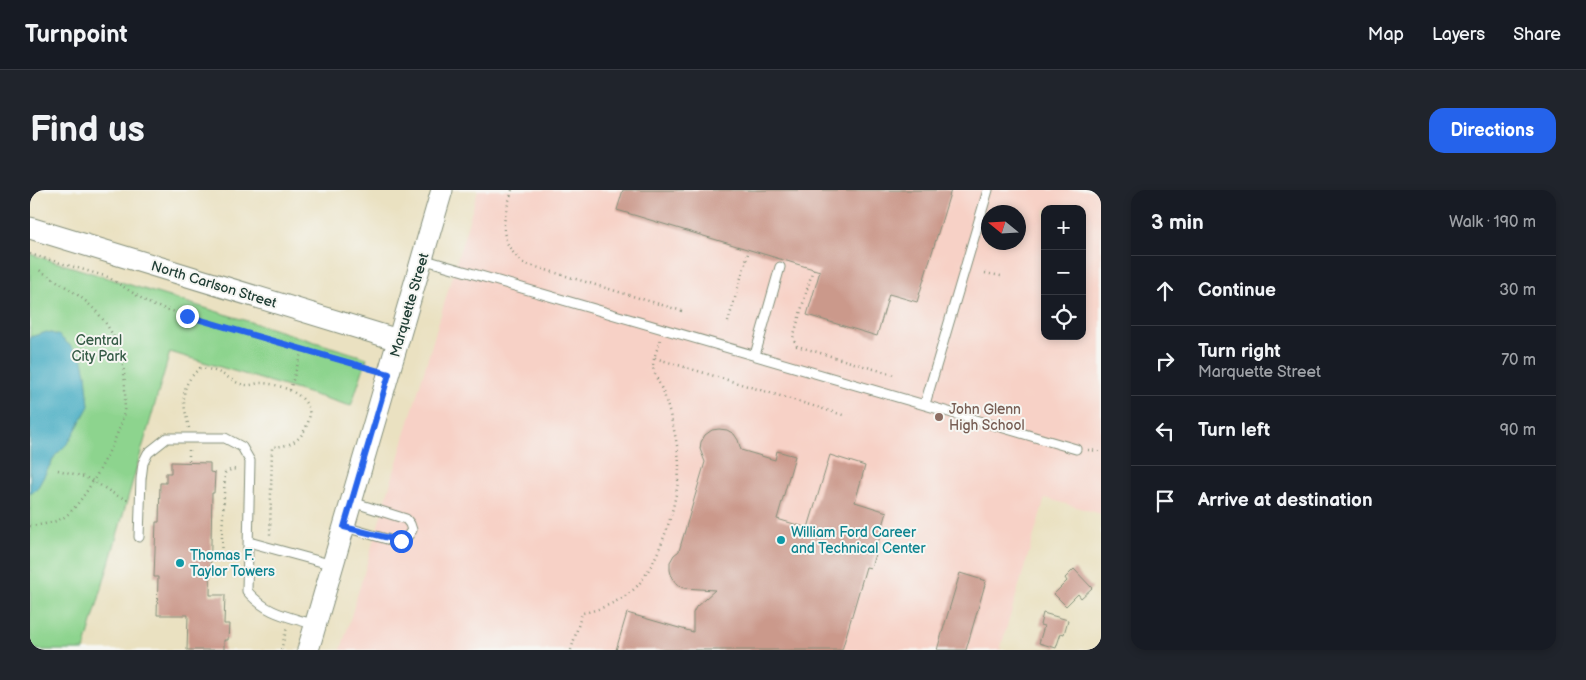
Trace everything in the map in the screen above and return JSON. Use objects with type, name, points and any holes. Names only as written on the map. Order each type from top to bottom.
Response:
[{"type":"street","name":"Marquette Street","points":[[308,650],[442,190]]},
{"type":"street","name":"North Carlson Street","points":[[30,228],[398,340]]},
{"type":"lane","points":[[925,404],[988,190]]},
{"type":"lane","points":[[422,259],[1076,449]]},
{"type":"lane","points":[[755,355],[780,267]]},
{"type":"lane","points":[[139,537],[141,479],[143,463],[148,453],[167,438],[225,438],[242,447],[250,461],[248,591],[258,603],[275,613],[316,625]]},
{"type":"lane","points":[[344,527],[397,542],[405,540],[412,530],[406,519],[352,502]]},
{"type":"lane","points":[[249,542],[333,565]]},
{"type":"path","points":[[512,190],[503,227],[506,242],[514,255],[523,263],[682,311]]},
{"type":"path","points":[[728,322],[749,250]]},
{"type":"path","points":[[30,254],[108,278],[152,305],[389,374]]},
{"type":"path","points":[[813,269],[793,338],[797,346],[894,375]]},
{"type":"path","points":[[30,526],[38,526],[63,518],[80,502],[94,481],[124,416],[125,383],[120,351],[108,326],[86,300],[39,270]]},
{"type":"path","points":[[985,273],[1001,276]]},
{"type":"path","points":[[571,650],[582,613],[595,611],[617,600],[638,585],[653,560],[672,511],[679,466],[672,418],[652,367],[660,339]]},
{"type":"path","points":[[290,390],[302,350]]},
{"type":"path","points":[[655,358],[843,415]]},
{"type":"path","points":[[189,429],[185,410],[184,390],[189,377],[200,368],[216,371],[246,385],[260,383],[290,390],[306,402],[310,414],[307,427],[298,439],[284,447],[272,447],[270,538]]},
{"type":"path","points":[[189,446],[189,461]]},
{"type":"path","points":[[58,470],[94,481],[119,497],[135,502]]},
{"type":"path","points":[[281,650],[288,626]]},
{"type":"shaded area","points":[[478,190],[1101,190],[1101,514],[1045,498],[1000,650],[341,650]]},
{"type":"green space","name":"Central City Park","points":[[30,254],[367,358],[351,406],[170,352],[84,650],[30,650]]},
{"type":"water","points":[[47,332],[58,335],[82,356],[89,406],[69,442],[55,456],[37,489],[30,493],[30,337]]},
{"type":"building","points":[[623,190],[951,190],[917,302],[889,294],[877,336],[807,315],[820,271],[617,210]]},
{"type":"building","name":"William Ford Career and Technical Center","points":[[712,430],[727,430],[734,434],[741,450],[775,460],[777,451],[795,456],[777,519],[808,528],[830,455],[865,466],[855,502],[887,512],[871,568],[866,567],[842,650],[616,650],[627,613],[693,632],[693,613],[696,607],[715,590],[684,588],[677,584],[672,578],[670,562],[679,551],[705,462],[700,449],[701,442],[705,435]]},
{"type":"building","name":"Thomas F. Taylor Towers","points":[[171,462],[210,463],[210,472],[215,473],[214,493],[212,493],[210,595],[225,595],[224,624],[229,624],[228,640],[224,640],[224,650],[187,650],[188,615],[157,615],[158,577],[154,577],[156,522],[159,522],[160,483],[166,483],[166,473],[171,473]]},
{"type":"building","points":[[1074,569],[1092,588],[1081,598],[1078,594],[1066,606],[1054,594],[1067,581],[1065,578]]},
{"type":"building","points":[[960,573],[986,581],[966,650],[937,650]]},
{"type":"building","points":[[1043,613],[1068,620],[1064,634],[1061,633],[1056,648],[1039,643],[1044,626],[1040,625]]},
{"type":"place","name":"John Glenn High School","points":[[939,417]]},
{"type":"place","name":"William Ford Career and Technical Center","points":[[781,540]]},
{"type":"place","name":"Thomas F. Taylor Towers","points":[[180,563]]},
{"type":"route","points":[[187,316],[389,374],[344,527],[397,542],[401,541]]}]
